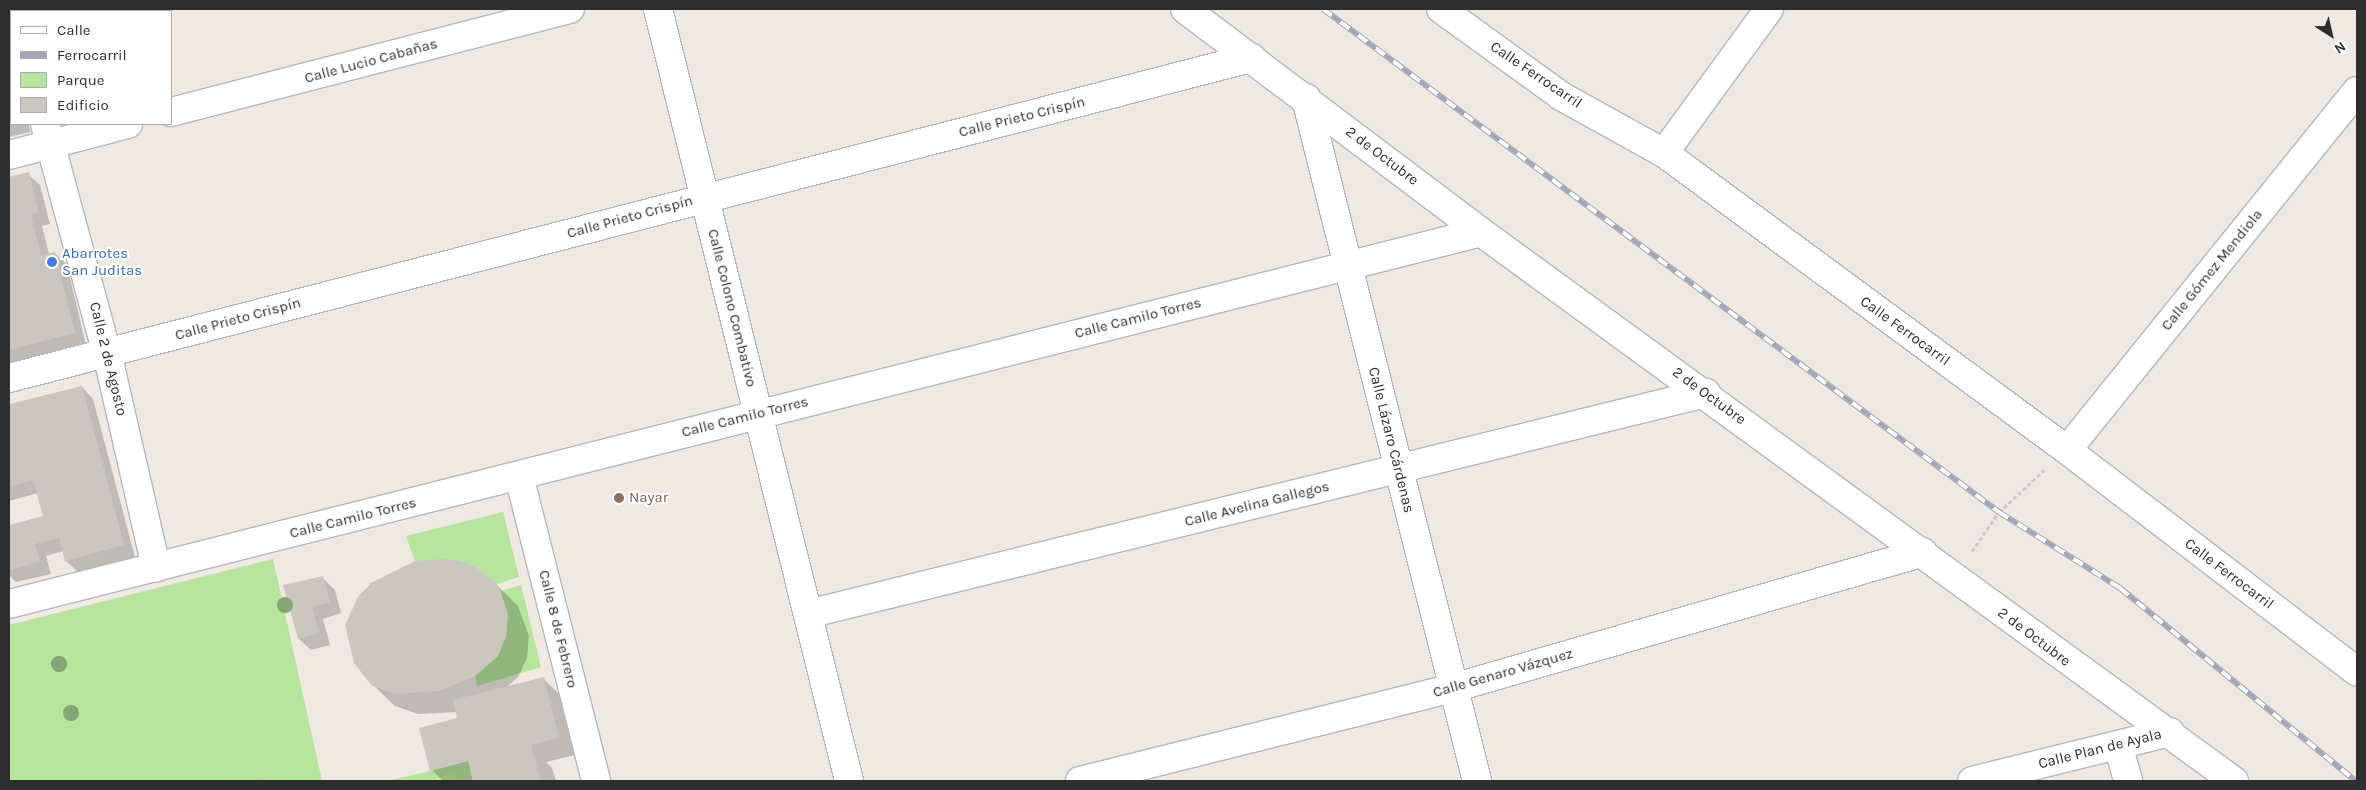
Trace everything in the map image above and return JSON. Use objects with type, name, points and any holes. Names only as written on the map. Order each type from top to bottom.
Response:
[{"type":"street","name":"Calle Lucio Cabañas","points":[[172,112],[570,9]]},
{"type":"street","name":"Calle Colono Combativo","points":[[658,9],[849,781]]},
{"type":"street","name":"2 de Octubre","points":[[1185,9],[1306,98],[1481,232],[1706,393],[1923,552],[1954,578],[2072,665],[2170,732],[2234,781]]},
{"type":"street","name":"Calle Ferrocarril","points":[[1441,9],[1561,96],[1664,153],[2067,450],[2357,672]]},
{"type":"street","points":[[1664,153],[1769,9]]},
{"type":"street","name":"Calle Prieto Crispín","points":[[9,378],[705,197],[1251,58]]},
{"type":"street","name":"Calle Gómez Mendiola","points":[[2067,450],[2357,91]]},
{"type":"street","name":"Calle Lázaro Cárdenas","points":[[1306,98],[1477,781]]},
{"type":"street","points":[[9,154],[47,134],[120,125]]},
{"type":"street","name":"Calle 2 de Agosto","points":[[47,134],[108,353],[156,567]]},
{"type":"street","name":"Calle Camilo Torres","points":[[9,604],[1481,232]]},
{"type":"street","name":"Calle Avelina Gallegos","points":[[808,614],[1706,393]]},
{"type":"street","name":"Calle 8 de Febrero","points":[[519,476],[596,781]]},
{"type":"street","name":"Calle Genaro Vázquez","points":[[1080,781],[1453,688],[1923,552]]},
{"type":"street","name":"Calle Plan de Ayala","points":[[1972,781],[2170,732]]},
{"type":"street","points":[[2118,745],[2128,781]]},
{"type":"path","points":[[1954,578],[1999,512],[2067,450]]},
{"type":"green space","points":[[503,512],[519,577],[497,584],[476,567],[461,561],[415,561],[406,536]]},
{"type":"green space","points":[[273,559],[322,781],[9,781],[9,625]]},
{"type":"green space","points":[[521,585],[541,667],[477,686],[475,676],[498,656],[506,636],[508,614],[501,591]]},
{"type":"green space","points":[[468,761],[473,781],[387,781],[430,771]]},
{"type":"green space","points":[[455,773],[458,781],[427,781]]},
{"type":"building","points":[[51,9],[115,9],[115,10]]},
{"type":"building","points":[[9,80],[10,105],[9,123]]},
{"type":"building","points":[[29,172],[39,212],[31,215],[41,255],[55,252],[75,333],[9,350],[9,177]]},
{"type":"building","points":[[82,386],[124,545],[65,561],[59,538],[35,544],[40,562],[9,570],[9,525],[43,516],[33,480],[9,487],[9,404]]},
{"type":"building","points":[[441,559],[461,561],[476,567],[497,584],[508,614],[506,636],[498,656],[475,676],[439,691],[396,694],[372,686],[354,663],[345,625],[358,597],[371,583],[415,561]]},
{"type":"building","points":[[323,576],[330,602],[312,607],[319,633],[298,639],[283,585]]},
{"type":"building","points":[[544,677],[559,738],[531,745],[541,781],[473,781],[468,761],[430,771],[419,728],[457,718],[453,700]]},
{"type":"building","points":[[262,777],[263,781],[249,781]]},
{"type":"railway","points":[[1323,9],[1999,512],[2120,588],[2356,781]]},
{"type":"place","name":"Abarrotes San Juditas","points":[[52,262]]},
{"type":"place","name":"Nayar","points":[[619,498]]}]
